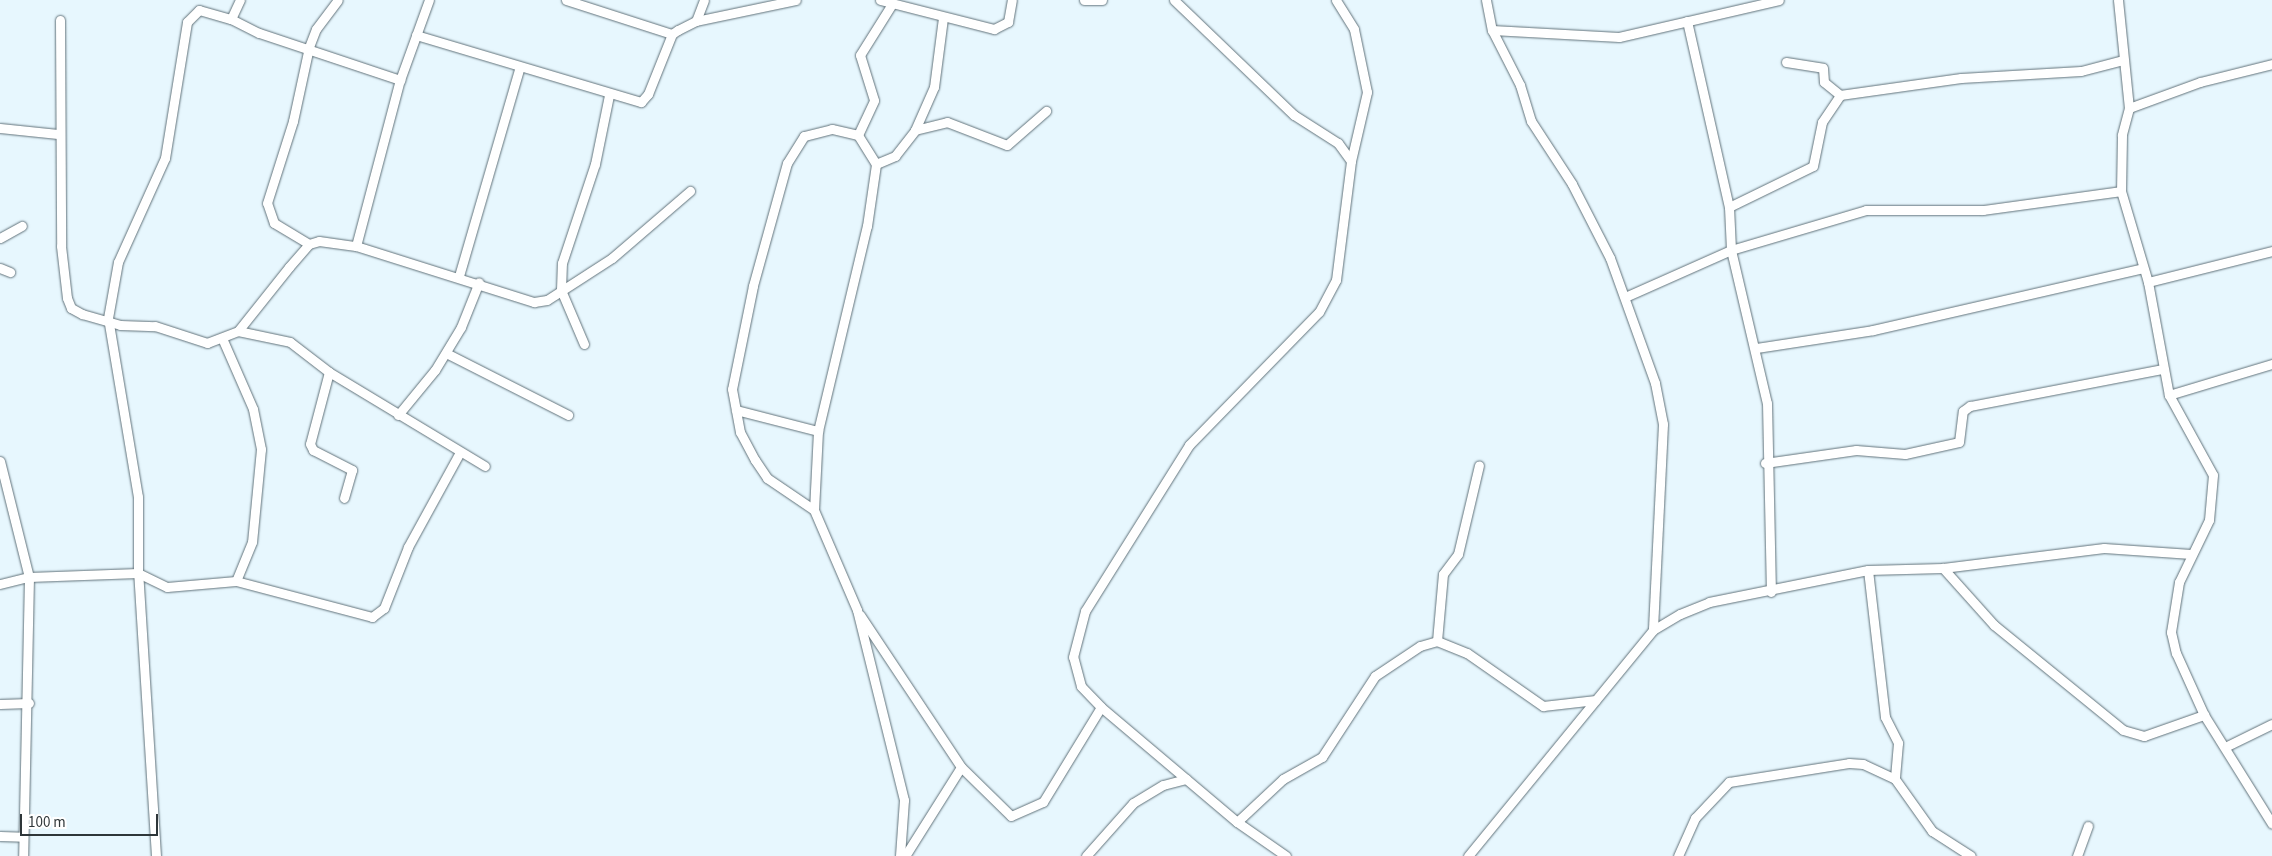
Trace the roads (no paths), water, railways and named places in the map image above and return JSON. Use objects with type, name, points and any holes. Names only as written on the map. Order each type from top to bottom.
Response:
[{"type":"street","points":[[232,19],[240,0]]},
{"type":"street","points":[[338,0],[316,29],[309,47],[293,121],[266,204],[274,223],[309,244],[332,240],[356,246],[479,282],[534,302],[547,300],[612,258],[690,190]]},
{"type":"street","points":[[356,246],[400,80],[429,0]]},
{"type":"street","points":[[566,0],[603,4],[672,34]]},
{"type":"street","points":[[696,21],[704,0]]},
{"type":"street","points":[[416,35],[519,69],[609,95],[645,98],[672,34],[696,21],[796,0]]},
{"type":"street","points":[[880,0],[943,18],[1001,28],[1008,22],[1012,0]]},
{"type":"street","points":[[1084,0],[1102,0]]},
{"type":"street","points":[[1174,0],[1294,115],[1338,143],[1351,161]]},
{"type":"street","points":[[1286,856],[1237,822],[1101,707],[1081,686],[1074,657],[1085,611],[1189,445],[1328,298],[1336,280],[1351,161],[1367,92],[1354,29],[1336,0]]},
{"type":"street","points":[[1486,0],[1492,30],[1520,85],[1531,121],[1572,184],[1625,297],[1655,383],[1663,424],[1653,630]]},
{"type":"street","points":[[1492,30],[1619,37],[1779,0]]},
{"type":"street","points":[[2118,0],[2129,108],[2122,135],[2121,191],[2142,268],[2148,282],[2162,369],[2169,395],[2213,475],[2209,520],[2190,554],[2179,582],[2172,632],[2204,715],[2272,824]]},
{"type":"street","points":[[858,135],[874,100],[860,55],[892,4]]},
{"type":"street","points":[[156,856],[138,574],[138,497],[108,318],[118,262],[165,158],[187,22],[199,10],[232,19],[259,33],[309,47],[400,80]]},
{"type":"street","points":[[876,164],[895,156],[915,130],[934,87],[943,18]]},
{"type":"street","points":[[60,20],[58,134],[61,246],[67,298],[71,308],[82,314],[108,318],[132,327],[155,326],[207,342],[222,338],[238,331],[309,244]]},
{"type":"street","points":[[1687,21],[1729,207],[1731,250],[1756,348],[1767,403],[1765,463],[1771,592]]},
{"type":"street","points":[[1786,62],[1823,68],[1824,82],[1840,95],[1961,78],[2081,71],[2123,60]]},
{"type":"street","points":[[2129,108],[2200,82],[2272,64]]},
{"type":"street","points":[[459,276],[519,69]]},
{"type":"street","points":[[584,344],[561,290],[562,263],[595,164],[609,95]]},
{"type":"street","points":[[1729,207],[1813,166],[1822,122],[1840,95]]},
{"type":"street","points":[[915,130],[947,122],[1007,145],[1046,111]]},
{"type":"street","points":[[0,128],[58,134]]},
{"type":"street","points":[[814,510],[767,478],[740,432],[732,389],[754,286],[788,163],[804,136],[832,129],[858,135],[876,164],[867,226],[818,431],[814,510],[857,610],[904,800],[900,856]]},
{"type":"street","points":[[1625,297],[1731,250],[1866,210],[1983,210],[2121,191]]},
{"type":"street","points":[[0,238],[22,226]]},
{"type":"street","points":[[2148,282],[2272,251]]},
{"type":"street","points":[[0,268],[10,272]]},
{"type":"street","points":[[1756,348],[1873,330],[2142,268]]},
{"type":"street","points":[[398,415],[446,353],[479,282]]},
{"type":"street","points":[[238,331],[290,342],[329,372],[459,454],[485,466]]},
{"type":"street","points":[[222,338],[253,409],[261,449],[252,542],[236,581]]},
{"type":"street","points":[[446,353],[568,415]]},
{"type":"street","points":[[2169,395],[2272,364]]},
{"type":"street","points":[[1765,463],[1856,450],[1905,454],[1959,442],[1964,411],[1970,406],[2162,369]]},
{"type":"street","points":[[329,372],[310,444],[313,450],[352,470],[344,498]]},
{"type":"street","points":[[736,410],[818,431]]},
{"type":"street","points":[[0,584],[29,577],[138,574],[167,587],[236,581],[372,617],[379,614],[408,547],[459,454]]},
{"type":"street","points":[[0,461],[29,577],[29,703],[23,856]]},
{"type":"street","points":[[1437,641],[1443,574],[1458,554],[1479,465]]},
{"type":"street","points":[[1468,856],[1653,630],[1709,602],[1771,592],[1868,570],[1943,568],[2104,548],[2190,554]]},
{"type":"street","points":[[1943,568],[1994,625],[2124,730],[2144,736],[2204,715]]},
{"type":"street","points":[[1868,570],[1885,717],[1898,743],[1895,779]]},
{"type":"street","points":[[857,610],[961,767],[998,808],[1011,816],[1028,812],[1043,802],[1072,762],[1080,736],[1101,707]]},
{"type":"street","points":[[1237,822],[1277,784],[1322,757],[1375,676],[1396,658],[1437,641],[1467,652],[1543,706],[1596,700]]},
{"type":"street","points":[[0,704],[29,703]]},
{"type":"street","points":[[2225,747],[2272,724]]},
{"type":"street","points":[[1678,856],[1695,818],[1729,782],[1849,763],[1863,764],[1895,779],[1932,831],[1971,856]]},
{"type":"street","points":[[904,856],[961,767]]},
{"type":"street","points":[[1086,856],[1133,802],[1163,785],[1186,779]]},
{"type":"street","points":[[2077,856],[2088,826]]},
{"type":"street","points":[[0,836],[23,837]]}]
